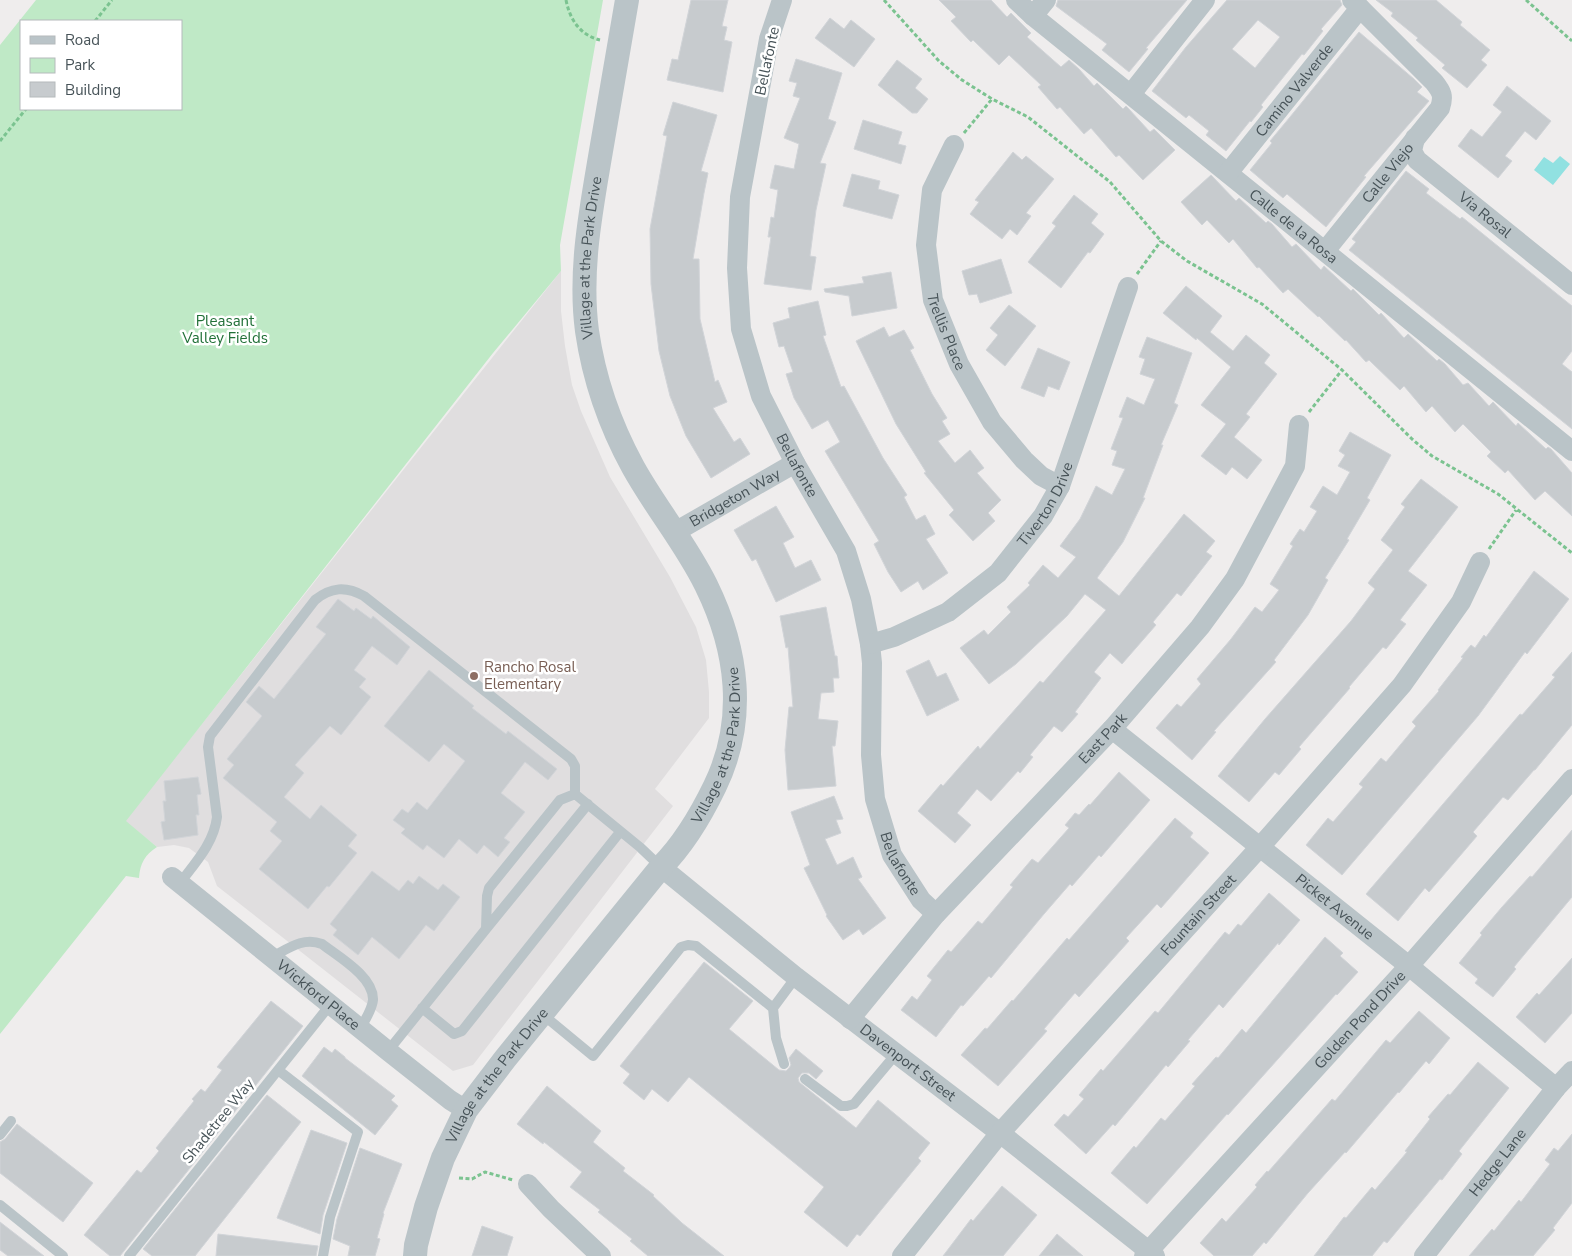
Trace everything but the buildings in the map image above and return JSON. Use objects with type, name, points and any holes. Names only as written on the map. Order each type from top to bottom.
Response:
[{"type":"street","name":"Village at the Park Drive","points":[[415,1256],[426,1207],[443,1158],[466,1110],[661,867],[677,851],[705,807],[723,769],[734,728],[736,685],[728,638],[706,585],[634,468],[616,434],[594,368],[587,331],[584,296],[585,260],[594,194],[627,0]]},
{"type":"street","name":"Bellafonte","points":[[782,0],[770,39],[740,197],[737,268],[741,329],[761,396],[795,463],[846,552],[861,599],[870,644],[872,663],[871,755],[875,799],[892,855],[921,900],[936,914]]},
{"type":"street","name":"Calle de la Rosa","points":[[1016,0],[1033,16],[1572,451]]},
{"type":"street","points":[[1033,16],[1046,0]]},
{"type":"street","points":[[1131,94],[1206,0]]},
{"type":"street","name":"Calle Viejo","points":[[1325,251],[1440,108],[1443,100],[1442,93],[1412,58],[1356,4]]},
{"type":"street","name":"Camino Valverde","points":[[1228,173],[1356,4]]},
{"type":"street","name":"Via Rosal","points":[[1415,138],[1412,151],[1416,160],[1572,285]]},
{"type":"street","name":"Trellis Place","points":[[954,145],[932,190],[926,245],[933,300],[959,364],[992,422],[1024,460],[1041,476],[1060,486]]},
{"type":"street","name":"Tiverton Drive","points":[[870,644],[894,637],[948,612],[998,572],[1043,516],[1060,486],[1128,287]]},
{"type":"street","name":"East Park","points":[[850,1019],[936,914],[1112,729],[1200,627],[1235,579],[1295,466],[1299,425]]},
{"type":"street","name":"Bridgeton Way","points":[[675,532],[795,463]]},
{"type":"street","name":"Fountain Street","points":[[902,1256],[1000,1133],[1260,847],[1402,685],[1461,602],[1480,562]]},
{"type":"street","name":"Picket Avenue","points":[[1112,729],[1409,966],[1556,1088]]},
{"type":"street","name":"Golden Pond Drive","points":[[1149,1254],[1409,966],[1572,779]]},
{"type":"street","name":"Davenport Street","points":[[661,867],[796,977],[1000,1133],[1149,1254]]},
{"type":"street","name":"Wickford Place","points":[[176,880],[360,1029],[450,1100],[466,1110]]},
{"type":"street","name":"Hedge Lane","points":[[1424,1256],[1556,1088],[1572,1071]]},
{"type":"street","points":[[528,1184],[551,1209],[601,1256]]},
{"type":"lane","points":[[176,880],[212,837],[216,826],[217,817],[208,747],[210,736],[315,600],[336,589],[346,588],[364,596],[571,759],[575,766],[575,794]]},
{"type":"lane","points":[[575,794],[641,848],[661,867]]},
{"type":"lane","points":[[486,929],[488,888],[560,800],[575,794]]},
{"type":"lane","points":[[388,1051],[588,804]]},
{"type":"lane","points":[[422,1008],[454,1034],[462,1031],[620,832]]},
{"type":"lane","points":[[272,957],[301,942],[316,942],[322,944],[363,977],[372,991],[373,1000],[371,1009],[360,1029]]},
{"type":"lane","points":[[542,1014],[593,1056],[681,947],[688,945],[696,946],[773,1008]]},
{"type":"lane","points":[[784,1064],[776,1038],[773,1008],[796,977]]},
{"type":"lane","name":"Shadetree Way","points":[[129,1256],[330,1004]]},
{"type":"lane","points":[[804,1079],[840,1106],[848,1106],[854,1104],[896,1054]]},
{"type":"lane","points":[[278,1070],[358,1132],[330,1217],[323,1256]]},
{"type":"lane","points":[[0,1135],[11,1121]]},
{"type":"lane","points":[[0,1205],[63,1256]]},
{"type":"path","points":[[96,20],[112,0]]},
{"type":"path","points":[[566,0],[569,14],[580,29],[598,40],[620,42]]},
{"type":"path","points":[[884,0],[939,61],[962,80],[992,99],[1028,117],[1110,182],[1161,241],[1187,261],[1262,304],[1342,370],[1412,439],[1432,456],[1498,494],[1572,553]]},
{"type":"path","points":[[1526,0],[1572,41]]},
{"type":"path","points":[[954,145],[992,99]]},
{"type":"path","points":[[0,141],[25,110]]},
{"type":"path","points":[[1128,287],[1161,241]]},
{"type":"path","points":[[1299,425],[1342,370]]},
{"type":"path","points":[[1480,562],[1516,510]]},
{"type":"path","points":[[459,1178],[472,1179],[485,1172],[495,1175]]},
{"type":"shaded area","name":"Rancho Rosal Elementary","points":[[561,271],[561,311],[572,385],[581,411],[610,477],[670,577],[696,627],[706,660],[709,718],[655,789],[673,806],[473,1065],[453,1071],[217,886],[208,862],[189,848],[174,845],[157,847],[125,821]]},
{"type":"green space","name":"Pleasant Valley Fields","points":[[36,0],[603,0],[560,245],[561,271],[493,353],[126,821],[157,847],[144,860],[139,878],[126,876],[0,1034],[0,45],[20,20]]},
{"type":"water","points":[[1560,156],[1570,164],[1553,185],[1534,170],[1544,157],[1553,163]]},
{"type":"place","name":"Rancho Rosal Elementary","points":[[474,676]]}]
